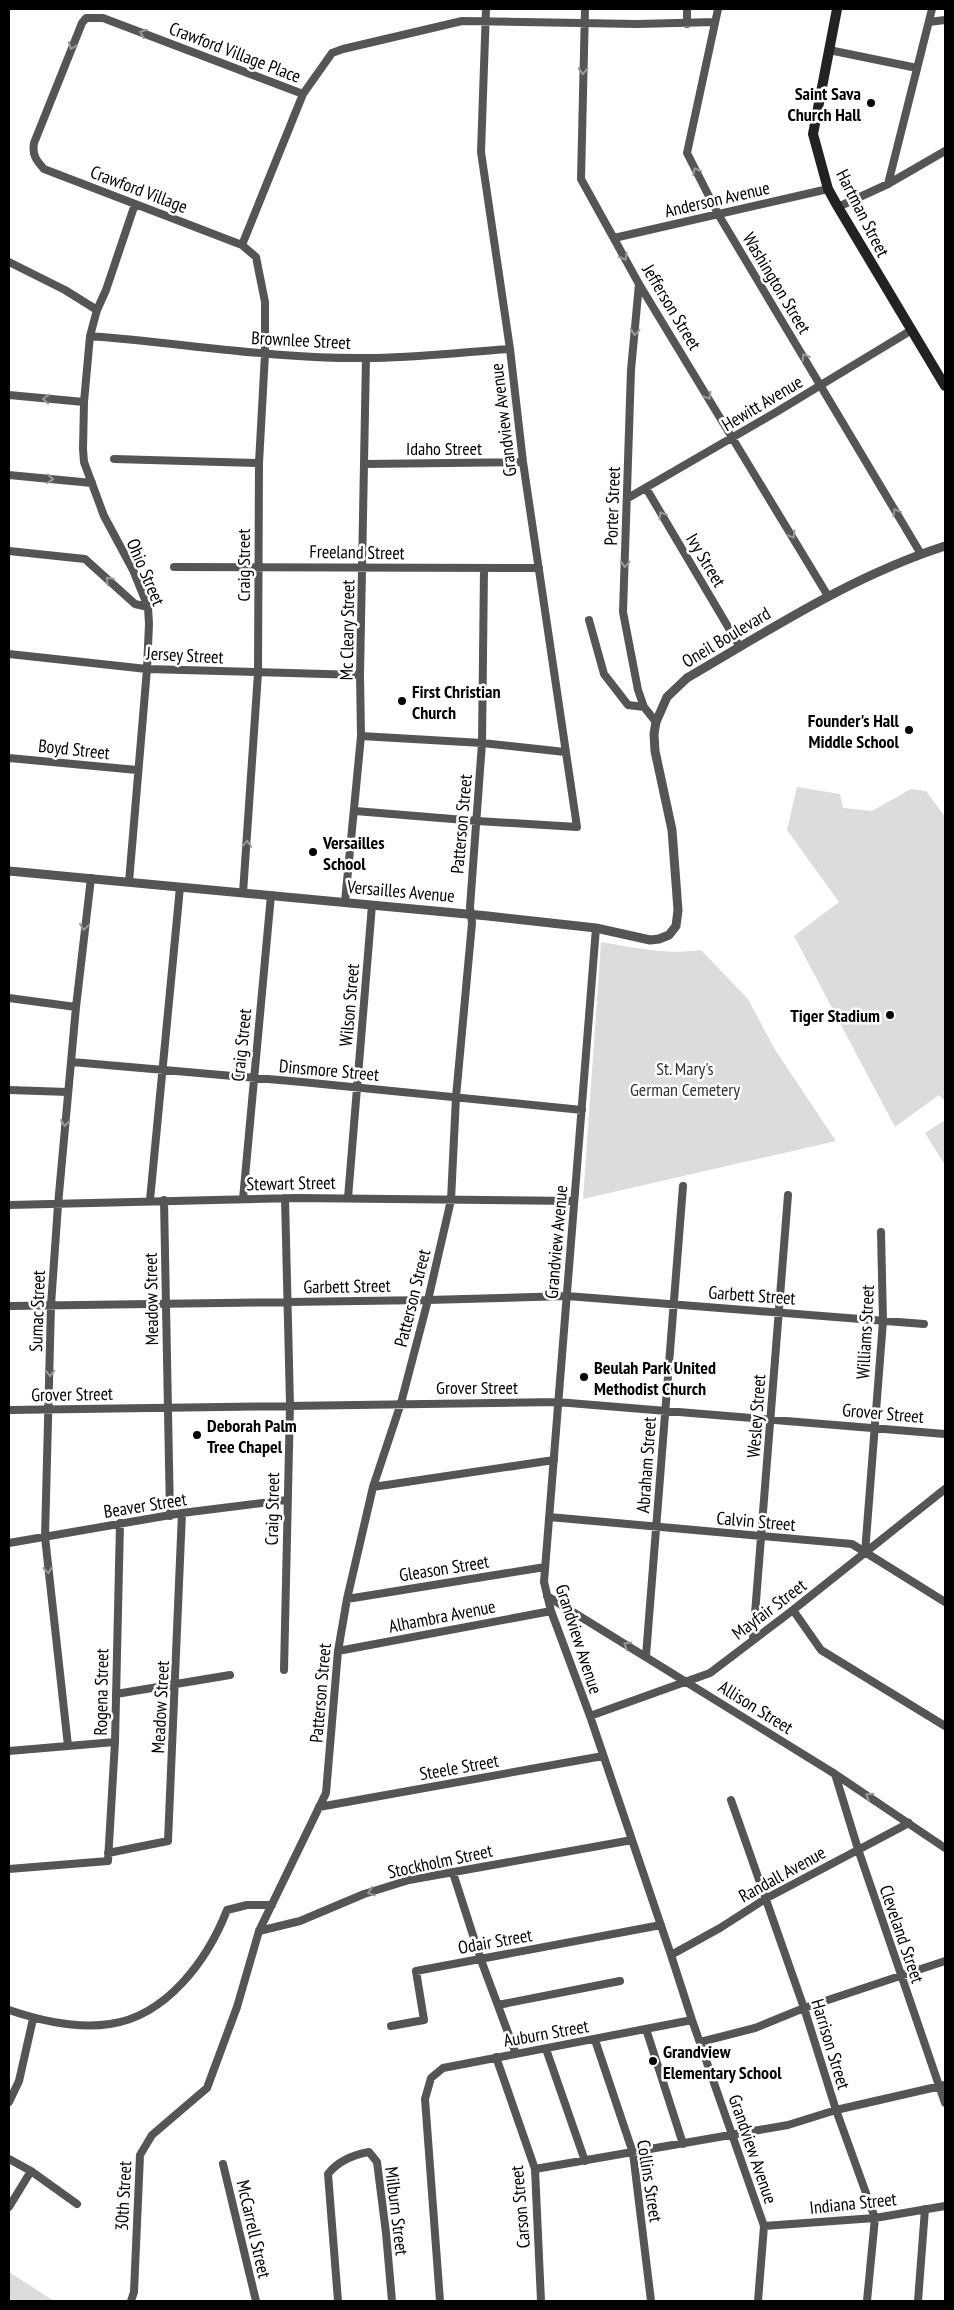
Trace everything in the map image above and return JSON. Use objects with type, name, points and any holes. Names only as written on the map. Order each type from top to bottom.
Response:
[{"type":"main road","name":"Hartman Street","points":[[837,9],[813,134],[814,145],[828,189],[910,332],[945,386]]},
{"type":"street","name":"Grandview Avenue","points":[[477,822],[577,826],[523,462],[510,350],[481,152],[486,9]]},
{"type":"street","name":"Jefferson Street","points":[[584,9],[581,179],[639,284],[828,596]]},
{"type":"street","points":[[687,9],[687,24]]},
{"type":"street","name":"Washington Street","points":[[718,9],[687,153],[718,214],[822,385],[921,554]]},
{"type":"street","points":[[888,184],[932,9]]},
{"type":"street","name":"Crawford Village","points":[[103,18],[86,18],[82,23],[34,142],[35,160],[47,170],[242,244]]},
{"type":"street","name":"Crawford Village Place","points":[[103,18],[303,94],[332,53],[462,21],[687,24],[715,22]]},
{"type":"street","points":[[929,22],[945,20]]},
{"type":"street","points":[[829,50],[917,68]]},
{"type":"street","points":[[242,244],[303,94]]},
{"type":"street","points":[[838,207],[888,184],[945,151]]},
{"type":"street","name":"Anderson Avenue","points":[[614,238],[828,189]]},
{"type":"street","name":"Ohio Street","points":[[129,882],[147,669],[148,607],[133,570],[104,516],[84,462],[84,402],[90,336],[96,310],[106,290],[135,204]]},
{"type":"street","name":"Craig Street","points":[[242,244],[256,257],[264,302],[265,354],[259,463],[258,673],[243,893]]},
{"type":"street","points":[[9,262],[65,290],[96,310]]},
{"type":"street","name":"Porter Street","points":[[639,284],[631,370],[623,612],[638,690],[644,706],[656,722]]},
{"type":"street","name":"Hewitt Avenue","points":[[628,498],[910,332]]},
{"type":"street","name":"Brownlee Street","points":[[90,336],[170,342],[265,354],[366,358],[510,350]]},
{"type":"street","name":"Mc Cleary Street","points":[[345,902],[361,736],[360,675],[366,358]]},
{"type":"street","points":[[9,395],[84,402]]},
{"type":"street","points":[[114,459],[259,463]]},
{"type":"street","name":"Idaho Street","points":[[365,464],[523,462]]},
{"type":"street","points":[[9,475],[92,483]]},
{"type":"street","name":"Ivy Street","points":[[646,488],[740,647]]},
{"type":"street","name":"Oneil Boulevard","points":[[669,935],[676,926],[678,910],[672,830],[655,751],[656,722],[667,697],[686,678],[828,596],[874,573],[945,546]]},
{"type":"street","points":[[9,551],[85,558],[135,604],[148,607]]},
{"type":"street","name":"Freeland Street","points":[[174,567],[258,565],[484,569],[539,568]]},
{"type":"street","name":"Patterson Street","points":[[236,2007],[259,1931],[326,1793],[338,1651],[347,1599],[374,1487],[401,1403],[428,1300],[451,1200],[456,1097],[468,980],[482,743],[484,569]]},
{"type":"street","points":[[589,620],[604,674],[628,705],[644,706]]},
{"type":"street","name":"Jersey Street","points":[[9,654],[147,669],[360,675]]},
{"type":"street","points":[[361,736],[482,743],[565,752]]},
{"type":"street","name":"Boyd Street","points":[[9,758],[137,770]]},
{"type":"street","points":[[355,812],[477,822]]},
{"type":"street","name":"Versailles Avenue","points":[[9,871],[471,914],[596,928],[650,940],[669,935]]},
{"type":"street","name":"Sumac Street","points":[[68,1746],[45,1537],[50,1409],[51,1305],[76,1007],[92,878]]},
{"type":"street","points":[[150,1200],[180,887]]},
{"type":"street","name":"Craig Street","points":[[243,1198],[271,895]]},
{"type":"street","name":"Wilson Street","points":[[348,1198],[372,905]]},
{"type":"street","name":"Grandview Avenue","points":[[596,928],[544,1582],[551,1611],[590,1716],[731,2135],[764,2226],[758,2301]]},
{"type":"street","points":[[9,998],[76,1007]]},
{"type":"street","name":"Dinsmore Street","points":[[72,1062],[356,1087],[582,1110]]},
{"type":"street","points":[[9,1090],[68,1092]]},
{"type":"street","name":"Abraham Street","points":[[646,1656],[683,1186]]},
{"type":"street","name":"Wesley Street","points":[[753,1639],[788,1195]]},
{"type":"street","name":"Stewart Street","points":[[9,1205],[243,1198],[574,1201]]},
{"type":"street","name":"Craig Street","points":[[284,1670],[290,1406],[285,1198]]},
{"type":"street","name":"Meadow Street","points":[[164,1200],[167,1304],[166,1408],[170,1516]]},
{"type":"street","name":"Williams Street","points":[[865,1553],[884,1321],[881,1232]]},
{"type":"street","name":"Garbett Street","points":[[9,1306],[428,1300],[567,1296],[924,1324]]},
{"type":"street","name":"Grover Street","points":[[9,1410],[557,1402],[770,1418],[945,1434]]},
{"type":"street","points":[[374,1487],[554,1460]]},
{"type":"street","name":"Mayfair Street","points":[[590,1716],[710,1673],[793,1610],[945,1489]]},
{"type":"street","name":"Beaver Street","points":[[9,1543],[182,1513],[287,1500]]},
{"type":"street","name":"Meadow Street","points":[[108,1857],[168,1841],[177,1685],[182,1513]]},
{"type":"street","name":"Calvin Street","points":[[549,1517],[852,1544],[945,1602]]},
{"type":"street","name":"Rogena Street","points":[[108,1857],[115,1742],[120,1523]]},
{"type":"street","name":"Gleason Street","points":[[347,1599],[545,1567]]},
{"type":"street","name":"Allison Street","points":[[547,1596],[687,1681],[834,1774],[945,1848]]},
{"type":"street","points":[[793,1610],[821,1650],[945,1726]]},
{"type":"street","name":"Alhambra Avenue","points":[[338,1651],[551,1611]]},
{"type":"street","points":[[116,1694],[230,1676]]},
{"type":"street","points":[[9,1751],[115,1742]]},
{"type":"street","name":"Steele Street","points":[[319,1807],[603,1756]]},
{"type":"street","name":"Cleveland Street","points":[[834,1774],[900,1975],[943,2086],[945,2103]]},
{"type":"street","name":"Harrison Street","points":[[731,1800],[804,2008],[836,2110],[875,2218],[867,2301]]},
{"type":"street","name":"Randall Avenue","points":[[671,1955],[720,1928],[765,1899],[909,1823]]},
{"type":"street","name":"Stockholm Street","points":[[259,1931],[300,1921],[364,1894],[409,1880],[632,1840]]},
{"type":"street","points":[[9,1869],[108,1857]]},
{"type":"street","points":[[453,1873],[481,1960],[516,2054]]},
{"type":"street","points":[[9,2010],[33,2019],[92,2026],[112,2024],[135,2016],[159,2003],[187,1980],[203,1957],[228,1910],[247,1905],[272,1905]]},
{"type":"street","name":"Odair Street","points":[[391,2026],[424,2020],[416,1971],[661,1925]]},
{"type":"street","points":[[700,2042],[756,2028],[804,2008],[945,1961]]},
{"type":"street","points":[[498,2005],[620,1981]]},
{"type":"street","name":"30th Street","points":[[131,2301],[134,2292],[140,2155],[152,2135],[207,2088],[236,2007]]},
{"type":"street","points":[[9,2102],[18,2081],[33,2019]]},
{"type":"street","name":"Auburn Street","points":[[440,2301],[425,2099],[431,2078],[443,2068],[692,2020]]},
{"type":"street","points":[[646,2029],[682,2144]]},
{"type":"street","name":"Collins Street","points":[[595,2040],[634,2153],[650,2301]]},
{"type":"street","points":[[546,2048],[585,2161]]},
{"type":"street","name":"Carson Street","points":[[496,2057],[535,2169],[541,2301]]},
{"type":"street","points":[[535,2169],[788,2125],[836,2110],[943,2086]]},
{"type":"street","name":"Milburn Street","points":[[338,2301],[328,2174],[335,2165],[355,2155],[368,2152],[377,2162],[392,2301]]},
{"type":"street","points":[[9,2159],[31,2171],[77,2204]]},
{"type":"street","name":"McCarrell Street","points":[[224,2164],[256,2301]]},
{"type":"street","points":[[9,2207],[31,2171]]},
{"type":"street","name":"Indiana Street","points":[[764,2226],[875,2218],[945,2206]]},
{"type":"street","points":[[918,2301],[925,2209]]},
{"type":"green space","name":"Tiger Stadium","points":[[797,787],[840,794],[843,808],[872,811],[911,789],[926,791],[945,817],[945,1101],[939,1095],[895,1127],[794,936],[839,902],[787,830]]},
{"type":"green space","name":"St. Mary's German Cemetery","points":[[601,942],[663,951],[701,950],[748,999],[774,1048],[836,1141],[583,1199]]},
{"type":"green space","points":[[945,1120],[945,1165],[925,1133]]},
{"type":"green space","points":[[9,2272],[54,2301],[9,2301]]},
{"type":"place","name":"Saint Sava Church Hall","points":[[871,103]]},
{"type":"place","name":"First Christian Church","points":[[402,701]]},
{"type":"place","name":"Founder's Hall Middle School","points":[[909,730]]},
{"type":"place","name":"Versailles School","points":[[313,852]]},
{"type":"place","name":"Tiger Stadium","points":[[890,1015]]},
{"type":"place","name":"Beulah Park United Methodist Church","points":[[584,1377]]},
{"type":"place","name":"Deborah Palm Tree Chapel","points":[[197,1435]]},
{"type":"place","name":"Grandview Elementary School","points":[[653,2061]]}]
